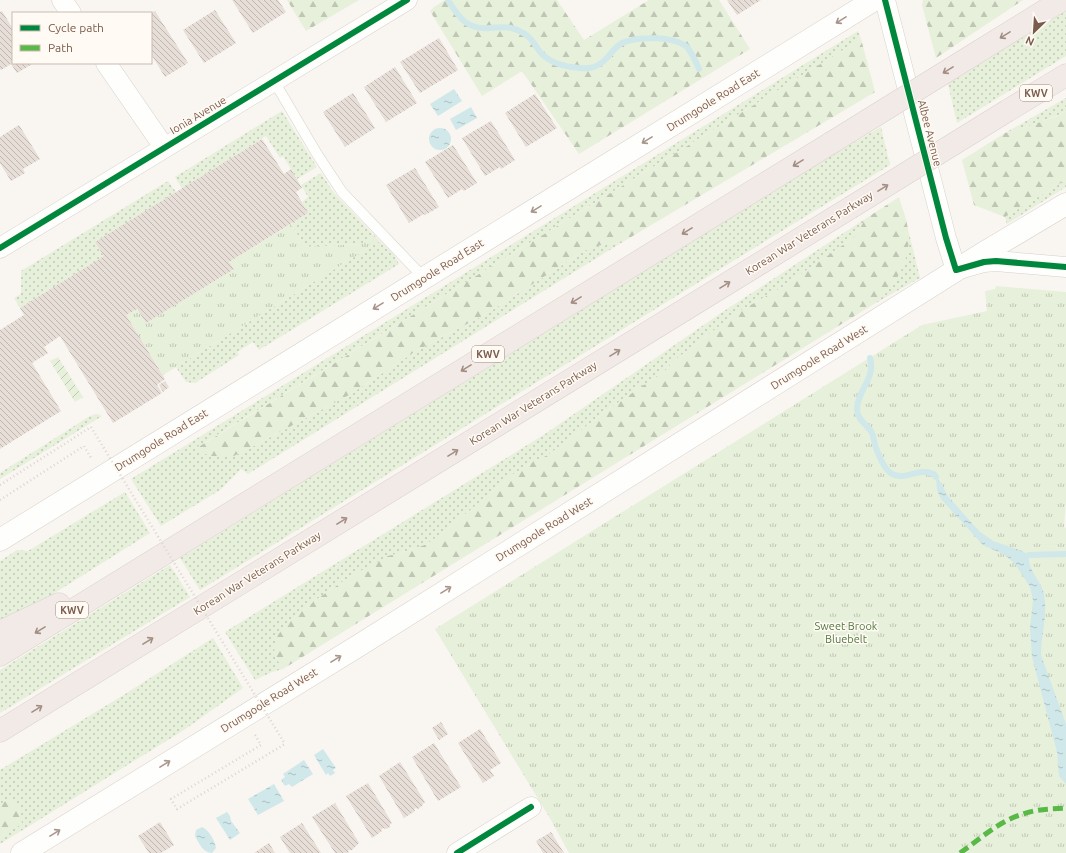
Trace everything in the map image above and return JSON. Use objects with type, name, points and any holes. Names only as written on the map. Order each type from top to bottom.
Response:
[{"type":"highway","name":"KWV","points":[[0,655],[1062,0]]},
{"type":"highway","name":"Korean War Veterans Parkway","points":[[1,731],[1066,75]]},
{"type":"highway","points":[[0,632],[144,566]]},
{"type":"main road","name":"Drumgoole Road East","points":[[0,540],[874,0]]},
{"type":"main road","name":"Drumgoole Road West","points":[[22,853],[371,637],[956,270],[1066,204]]},
{"type":"street","points":[[62,0],[70,12]]},
{"type":"street","name":"Ionia Avenue","points":[[0,248],[407,0]]},
{"type":"street","name":"Albee Avenue","points":[[885,0],[946,238],[956,270]]},
{"type":"street","points":[[107,64],[164,147]]},
{"type":"street","points":[[956,270],[984,262],[996,261],[1066,267]]},
{"type":"street","points":[[457,853],[531,807]]},
{"type":"lane","points":[[274,81],[317,154],[342,192],[424,278]]},
{"type":"path","points":[[0,485],[91,427],[284,744],[177,809],[171,799],[261,745],[255,735]]},
{"type":"path","points":[[0,500],[84,446],[92,458]]},
{"type":"green space","points":[[287,0],[359,0],[306,31]]},
{"type":"green space","points":[[445,0],[557,0],[584,40],[649,0],[719,0],[750,49],[579,154],[522,71],[482,96],[430,11]]},
{"type":"green space","points":[[923,0],[1023,0],[936,58],[922,5]]},
{"type":"green space","points":[[1066,11],[1066,56],[957,123],[948,84]]},
{"type":"green space","points":[[858,31],[861,39],[196,448],[210,456],[234,456],[349,395],[416,351],[484,315],[589,248],[606,244],[621,243],[248,474],[241,469],[220,490],[161,526],[131,479]]},
{"type":"green space","points":[[861,39],[875,92],[621,243],[606,244],[589,248],[484,315],[416,351],[349,395],[265,440],[234,456],[210,456],[195,449]]},
{"type":"green space","points":[[1066,98],[1066,111],[1044,121],[1005,133]]},
{"type":"green space","points":[[282,111],[317,167],[297,179],[283,156],[280,158],[266,136],[182,189],[175,177]]},
{"type":"green space","points":[[1066,111],[1066,180],[1005,217],[974,205],[962,160],[1005,133],[1055,117]]},
{"type":"green space","points":[[881,127],[890,165],[200,590],[180,558],[831,156]]},
{"type":"green space","points":[[321,173],[334,193],[373,234],[363,244],[305,247],[291,224],[308,213],[302,202],[308,197],[301,185]]},
{"type":"green space","points":[[1066,180],[1066,187],[1007,224],[1005,217]]},
{"type":"green space","points":[[168,181],[176,192],[95,242],[104,256],[20,308],[14,298],[21,294],[21,271]]},
{"type":"green space","points":[[899,197],[906,218],[909,241],[905,261],[901,271],[889,289],[874,304],[283,669],[275,656],[274,648],[278,635],[288,622],[317,599],[351,576],[388,556],[427,544],[444,532],[515,473],[548,455],[613,406],[666,370],[675,360],[738,312],[781,288],[856,236],[865,219]]},
{"type":"green space","points":[[865,219],[856,236],[781,288],[738,312],[675,360],[666,370],[613,406],[548,455],[515,473],[444,532],[427,544],[402,552],[351,576],[317,599],[288,622],[275,656],[283,669],[272,672],[255,680],[225,632],[545,434],[724,311]]},
{"type":"green space","points":[[291,224],[305,247],[363,244],[373,234],[380,241],[163,375],[126,315],[137,309],[146,323],[234,269],[229,262]]},
{"type":"green space","points":[[908,229],[920,278],[874,304],[890,288],[901,271],[907,251]]},
{"type":"green space","points":[[380,241],[394,255],[399,264],[259,350],[253,342],[237,352],[239,355],[195,383],[186,382],[176,367]]},
{"type":"green space","name":"Sweet Brook Bluebelt","points":[[996,286],[1066,292],[1066,500],[1064,527],[1066,528],[1066,853],[569,853],[551,820],[435,629],[922,325],[987,311],[985,291],[995,289]]},
{"type":"green space","points":[[58,357],[83,397],[75,402],[50,361]]},
{"type":"green space","points":[[97,414],[102,416],[0,479],[0,473],[90,416]]},
{"type":"green space","points":[[125,492],[150,533],[53,594],[0,620],[0,561],[17,550],[28,551]]},
{"type":"green space","points":[[170,565],[190,597],[0,713],[0,670]]},
{"type":"green space","points":[[213,638],[243,688],[184,730],[0,844],[0,837],[22,823],[6,800],[0,805],[0,770],[122,696]]},
{"type":"green space","points":[[6,800],[14,802],[17,805],[20,811],[22,824],[0,837],[0,805]]},
{"type":"water","points":[[454,89],[462,101],[438,116],[430,104]]},
{"type":"water","points":[[471,107],[477,118],[456,130],[450,119]]},
{"type":"water","points":[[440,128],[448,131],[451,139],[448,147],[440,150],[432,147],[429,139],[432,131]]},
{"type":"water","points":[[936,477],[942,484],[947,495],[979,531],[993,541],[1029,555],[1030,566],[1041,585],[1045,602],[1045,618],[1041,655],[1066,724],[1066,784],[1059,776],[1057,752],[1032,657],[1030,628],[1033,600],[1030,587],[1015,564],[1005,555],[983,545],[941,499],[937,490]]},
{"type":"water","points":[[323,749],[336,768],[333,770],[335,773],[330,776],[328,773],[326,775],[314,755]]},
{"type":"water","points":[[304,760],[313,774],[292,787],[289,784],[285,786],[281,780],[285,777],[283,774]]},
{"type":"water","points":[[274,784],[284,801],[258,815],[248,799]]},
{"type":"water","points":[[227,812],[231,821],[240,833],[230,840],[216,818]]},
{"type":"water","points":[[202,827],[209,833],[214,842],[216,848],[212,853],[209,853],[204,849],[195,836],[196,830]]},
{"type":"building","points":[[232,0],[278,0],[286,12],[253,33]]},
{"type":"building","points":[[727,0],[761,0],[737,15]]},
{"type":"building","points":[[215,10],[236,43],[204,63],[183,30]]},
{"type":"building","points":[[2,11],[12,27],[12,64],[32,64],[17,73],[11,64],[1,70],[0,69],[0,12]]},
{"type":"building","points":[[155,11],[188,63],[165,77],[152,56],[152,12]]},
{"type":"building","points":[[439,38],[458,70],[420,93],[400,62]]},
{"type":"building","points":[[395,67],[417,103],[386,122],[364,87]]},
{"type":"building","points":[[353,93],[375,128],[345,147],[323,112]]},
{"type":"building","points":[[535,94],[557,128],[526,147],[505,113]]},
{"type":"building","points":[[491,121],[515,160],[501,169],[500,167],[485,176],[462,138]]},
{"type":"building","points":[[19,125],[40,159],[23,169],[25,173],[11,181],[0,163],[0,137]]},
{"type":"building","points":[[262,139],[284,174],[291,169],[302,188],[296,192],[308,213],[229,262],[234,269],[146,323],[137,309],[126,315],[165,379],[157,385],[162,393],[113,423],[60,336],[44,347],[48,353],[32,363],[61,411],[0,449],[0,330],[24,315],[20,308],[104,256],[95,242]]},
{"type":"building","points":[[453,145],[477,183],[464,191],[462,189],[448,198],[425,162]]},
{"type":"building","points":[[415,168],[439,207],[409,223],[386,185]]},
{"type":"building","points":[[165,381],[169,387],[163,392],[159,385]]},
{"type":"building","points":[[441,722],[448,734],[439,740],[432,728]]},
{"type":"building","points":[[480,729],[501,763],[490,770],[494,776],[483,783],[458,743]]},
{"type":"building","points":[[434,743],[461,787],[438,801],[412,757]]},
{"type":"building","points":[[400,762],[425,802],[422,806],[418,809],[414,809],[415,811],[404,818],[379,776]]},
{"type":"building","points":[[368,783],[392,823],[390,824],[390,827],[386,829],[383,828],[381,830],[382,831],[372,838],[346,796]]},
{"type":"building","points":[[335,803],[359,843],[352,850],[348,850],[349,852],[347,853],[335,853],[312,817]]},
{"type":"building","points":[[160,822],[174,845],[161,853],[149,853],[138,836]]},
{"type":"building","points":[[302,823],[321,853],[290,853],[280,837]]},
{"type":"building","points":[[551,832],[564,853],[543,853],[536,841]]},
{"type":"building","points":[[269,843],[275,853],[254,853]]},
{"type":"waterway","points":[[448,0],[464,22],[475,27],[506,27],[518,30],[530,38],[540,52],[545,56],[554,62],[564,65],[585,68],[594,67],[605,60],[622,43],[637,39],[655,38],[681,43],[687,47],[699,69]]},
{"type":"waterway","points":[[870,358],[871,365],[869,378],[860,396],[857,414],[872,433],[878,453],[886,469],[896,476],[928,472],[934,474],[936,477]]},
{"type":"waterway","points":[[1029,555],[1066,554]]},
{"type":"marked path","points":[[960,853],[990,831],[1014,817],[1028,812],[1066,808]]},
{"type":"cycle path","points":[[0,248],[407,0]]},
{"type":"cycle path","points":[[885,0],[946,238],[956,270],[984,262],[996,261],[1066,267]]},
{"type":"cycle path","points":[[457,853],[531,807]]}]
